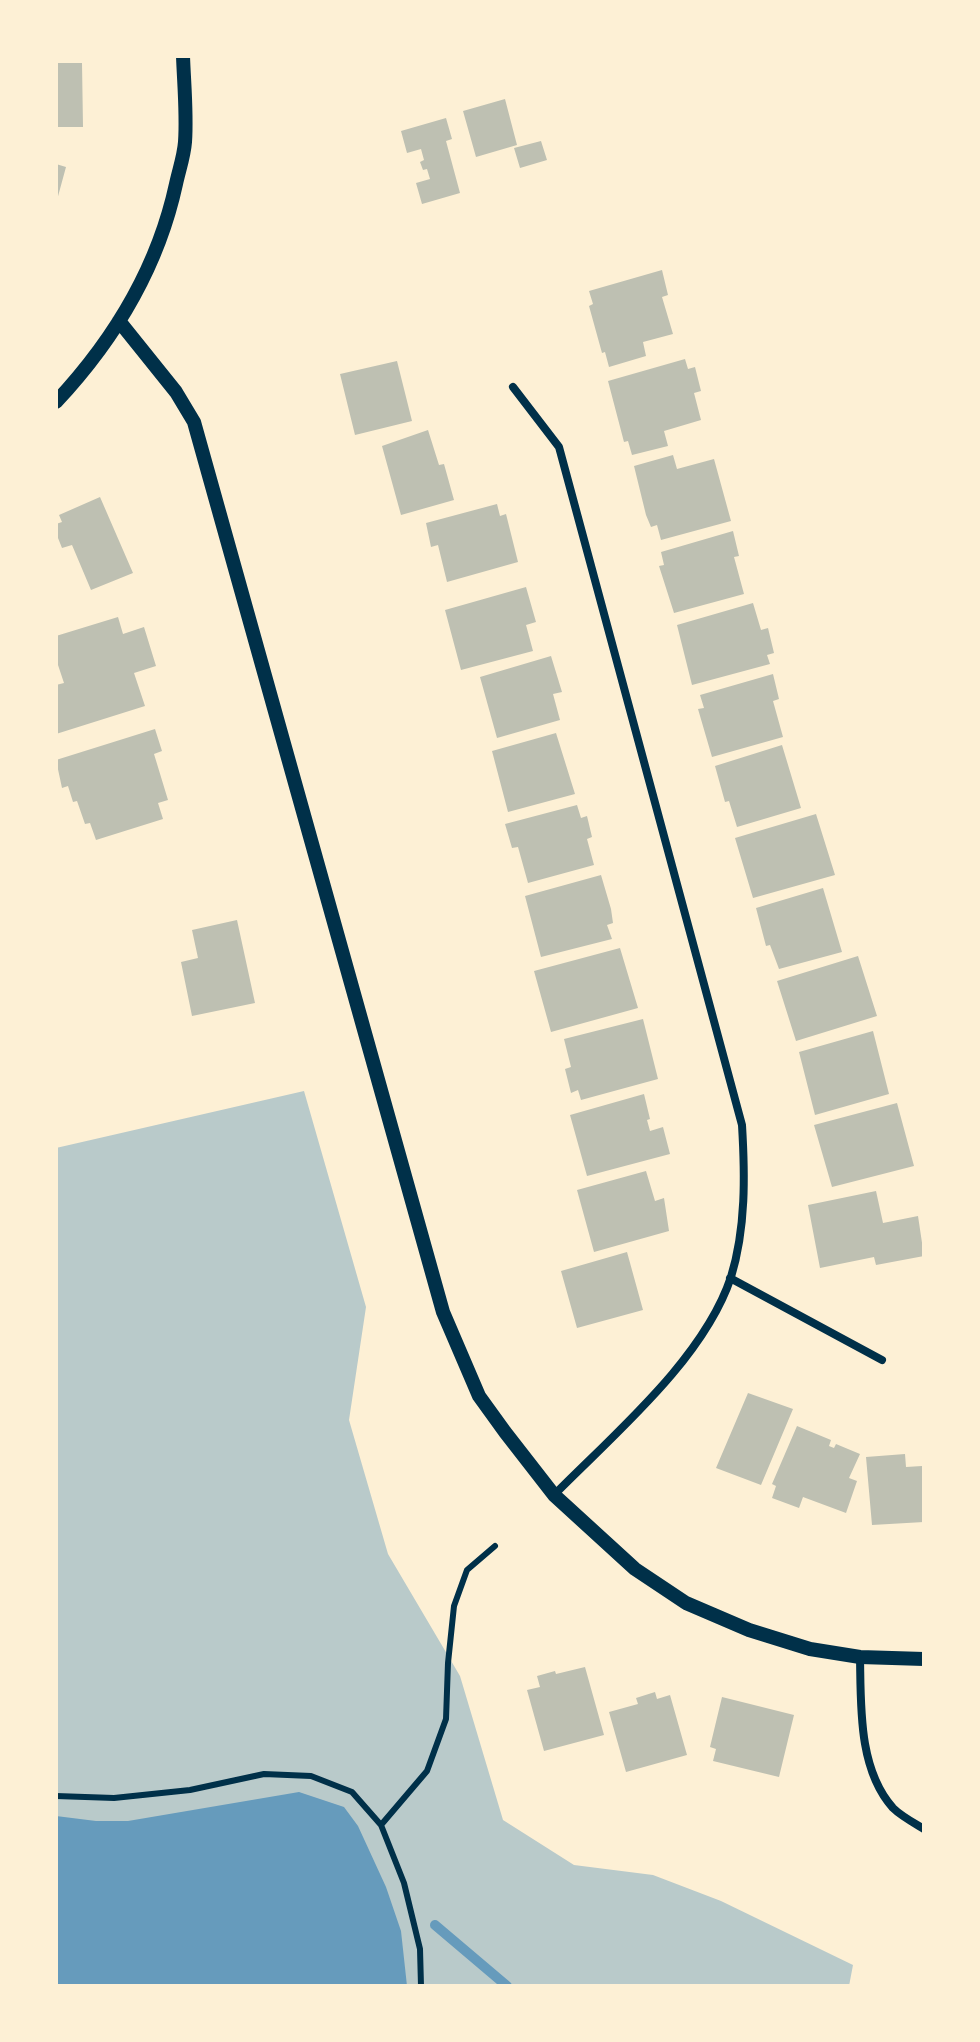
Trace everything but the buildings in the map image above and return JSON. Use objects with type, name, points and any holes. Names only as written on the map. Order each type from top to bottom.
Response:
[{"type":"street","points":[[56,402],[92,362],[119,321],[154,256],[172,204],[185,144],[183,56]]},
{"type":"street","points":[[119,321],[176,392],[194,422],[443,1312],[479,1396],[554,1495],[635,1569],[686,1603],[749,1630],[810,1649],[860,1657],[924,1659]]},
{"type":"street","points":[[513,387],[559,447],[742,1125],[745,1172],[742,1217],[730,1278],[710,1319],[672,1376],[554,1495]]},
{"type":"street","points":[[730,1278],[882,1360]]},
{"type":"street","points":[[860,1657],[861,1732],[878,1786],[893,1808],[924,1829]]},
{"type":"lane","points":[[381,1825],[427,1771],[446,1719],[454,1606],[467,1570],[495,1546]]},
{"type":"lane","points":[[56,1796],[114,1798],[190,1790],[264,1774],[311,1776],[352,1792],[381,1825],[404,1883],[420,1949],[421,1986]]},
{"type":"shaded area","points":[[304,1091],[366,1307],[349,1420],[388,1554],[460,1676],[503,1820],[574,1865],[653,1875],[721,1901],[853,1965],[849,1986],[56,1986],[56,1148]]},
{"type":"water","points":[[299,1792],[344,1807],[358,1826],[386,1887],[401,1931],[407,1986],[56,1986],[56,1816],[128,1821]]},
{"type":"waterway","points":[[435,1925],[507,1986]]}]
